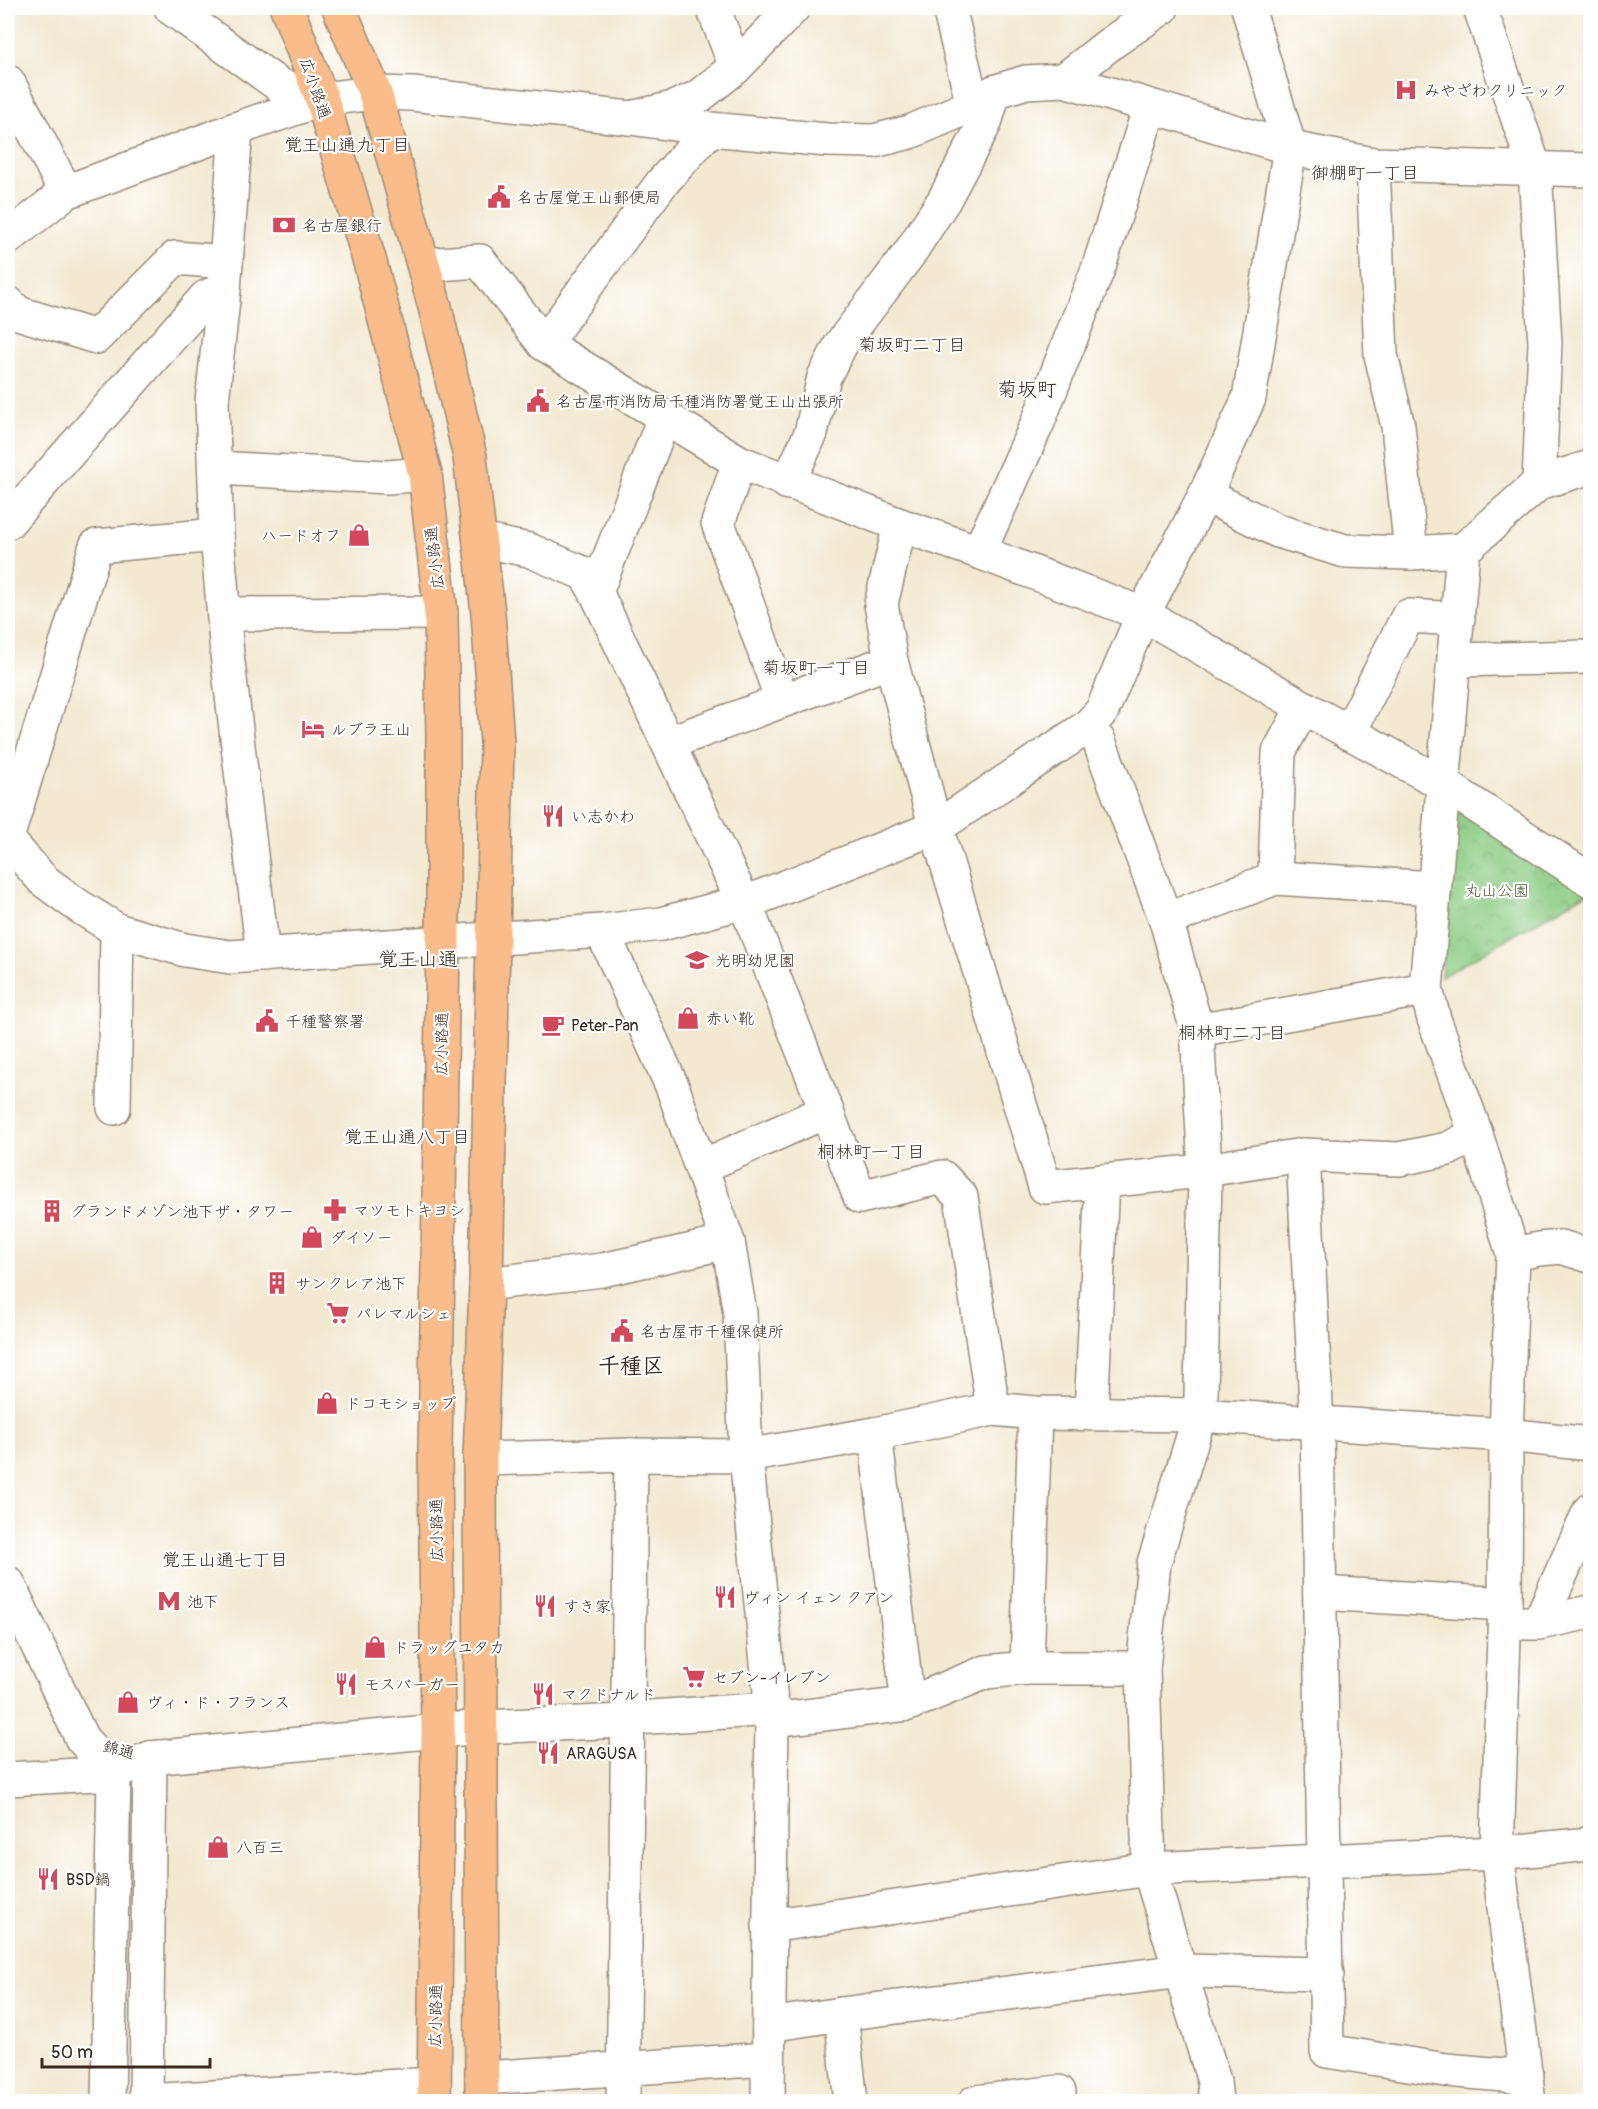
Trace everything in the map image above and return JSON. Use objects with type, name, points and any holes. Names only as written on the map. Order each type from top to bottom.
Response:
[{"type":"main road","name":"広小路通","points":[[287,8],[322,99],[371,266],[425,474],[441,613],[443,943],[435,1453],[438,1731],[434,2093]]},
{"type":"main road","points":[[339,8],[375,93],[424,265],[470,457],[488,613],[497,742],[486,1284],[480,1459],[482,2090]]},
{"type":"street","points":[[171,8],[279,85],[322,99]]},
{"type":"street","points":[[713,8],[736,67]]},
{"type":"street","points":[[630,118],[673,108],[698,97],[736,67],[793,8]]},
{"type":"street","points":[[788,483],[812,433],[824,377],[841,344],[909,254],[944,200],[985,123],[983,99],[949,8]]},
{"type":"street","points":[[1064,80],[1162,8]]},
{"type":"street","points":[[8,840],[44,880],[77,905],[117,930],[185,950],[230,957],[602,931],[661,924],[755,899],[937,827],[1087,726],[1102,711],[1143,614],[1205,495],[1249,398],[1290,148],[1248,8]]},
{"type":"street","points":[[1480,8],[1535,169],[1545,343],[1539,483]]},
{"type":"street","points":[[8,238],[66,192],[322,99],[375,93],[412,94],[710,129],[827,140],[873,141],[910,132],[1026,82],[1064,80],[1290,148],[1373,164],[1590,170]]},
{"type":"street","points":[[8,82],[66,192]]},
{"type":"street","points":[[979,552],[1038,422],[1093,279],[1150,106]]},
{"type":"street","points":[[236,129],[225,276],[212,402],[214,468],[227,654],[263,955]]},
{"type":"street","points":[[544,344],[661,184],[710,129]]},
{"type":"street","points":[[1373,164],[1381,355],[1398,426],[1411,553]]},
{"type":"street","points":[[8,303],[18,314],[96,337],[175,258],[225,276]]},
{"type":"street","points":[[424,265],[480,261],[544,344],[739,462],[788,483],[1143,614],[1303,707],[1443,784],[1590,880]]},
{"type":"street","points":[[8,522],[225,276]]},
{"type":"street","points":[[596,592],[659,431],[662,417]]},
{"type":"street","points":[[739,462],[718,523],[782,700]]},
{"type":"street","points":[[1205,495],[1278,531],[1345,551],[1411,553],[1463,550],[1539,483],[1590,467]]},
{"type":"street","points":[[214,468],[388,477],[425,474]]},
{"type":"street","points":[[900,525],[881,604],[891,661],[937,827],[1045,1187],[1205,1169],[1303,1155],[1399,1159],[1448,1149],[1476,1134]]},
{"type":"street","points":[[8,835],[96,546],[218,536]]},
{"type":"street","points":[[480,540],[529,550],[585,574],[596,592],[750,916],[860,1197],[942,1177],[961,1197],[993,1409]]},
{"type":"street","points":[[1303,1155],[1317,1424],[1327,2051],[1446,2070],[1528,2089],[1497,1853],[1504,1613],[1506,1435],[1513,1254],[1476,1134],[1434,1019],[1426,989],[1463,550]]},
{"type":"street","points":[[224,614],[441,613]]},
{"type":"street","points":[[1349,733],[1408,616],[1458,620]]},
{"type":"street","points":[[1455,660],[1590,657]]},
{"type":"street","points":[[668,744],[891,661]]},
{"type":"street","points":[[1275,878],[1278,752],[1303,707]]},
{"type":"street","points":[[1087,726],[1099,741],[1166,920],[1197,1030],[1205,1169],[1201,1398],[1154,1563],[1143,1668],[1149,1869],[1214,2081],[1216,2102]]},
{"type":"street","points":[[1166,920],[1275,878],[1434,888]]},
{"type":"street","points":[[114,1108],[117,930]]},
{"type":"street","points":[[602,931],[672,1086],[729,1242],[740,1313],[746,1456],[772,1711],[768,2102]]},
{"type":"street","points":[[1197,1030],[1426,989]]},
{"type":"street","points":[[701,1167],[827,1111]]},
{"type":"street","points":[[1091,1413],[1102,1181]]},
{"type":"street","points":[[486,1284],[602,1270],[729,1242]]},
{"type":"street","points":[[1513,1254],[1539,1248],[1561,1247],[1590,1256]]},
{"type":"street","points":[[480,1459],[631,1455],[746,1456],[875,1434],[993,1409],[1035,1413],[1198,1415],[1506,1435],[1590,1444]]},
{"type":"street","points":[[1027,1668],[1035,1413]]},
{"type":"street","points":[[875,1434],[908,1704]]},
{"type":"street","points":[[623,2102],[631,1455]]},
{"type":"street","points":[[1539,1623],[1590,1510]]},
{"type":"street","points":[[8,1583],[82,1739],[66,1775]]},
{"type":"street","points":[[1321,1593],[1504,1613],[1539,1623],[1590,1612]]},
{"type":"street","points":[[8,1779],[114,1773],[150,1758],[481,1727],[626,1721],[636,1718],[756,1710],[772,1711],[789,1719],[908,1704],[986,1672],[1027,1668],[1143,1668]]},
{"type":"street","name":"錦通","points":[[82,1739],[150,1758],[146,2101]]},
{"type":"street","name":"錦通","points":[[82,1739],[114,1773],[108,2102]]},
{"type":"street","points":[[769,1926],[1149,1869],[1497,1853],[1590,1844]]},
{"type":"street","points":[[769,2025],[1182,1971],[1326,1974]]},
{"type":"street","points":[[841,2014],[851,2102]]},
{"type":"street","points":[[482,2090],[623,2069],[768,2059]]},
{"type":"street","points":[[975,2102],[1059,2092]]},
{"type":"street","points":[[146,2101],[434,2093]]},
{"type":"green space","name":"丸山公園","points":[[1462,811],[1589,892],[1441,977],[1455,816]]},
{"type":"place","name":"みやざわクリニック","points":[[1406,90]]},
{"type":"place","name":"名古屋覚王山郵便局","points":[[499,197]]},
{"type":"place","name":"名古屋銀行","points":[[284,225]]},
{"type":"place","name":"名古屋市消防局千種消防署覚王山出張所","points":[[538,401]]},
{"type":"place","name":"ハードオフ","points":[[359,535]]},
{"type":"place","name":"ルブラ王山","points":[[313,729]]},
{"type":"place","name":"い志かわ","points":[[553,816]]},
{"type":"place","name":"光明幼児園","points":[[697,960]]},
{"type":"place","name":"赤い靴","points":[[688,1018]]},
{"type":"place","name":"千種警察署","points":[[267,1021]]},
{"type":"place","name":"Peter-Pan","points":[[553,1025]]},
{"type":"place","name":"マツモトキヨシ","points":[[335,1210]]},
{"type":"place","name":"グランドメゾン池下ザ・タワー","points":[[52,1211]]},
{"type":"place","name":"ダイソー","points":[[312,1237]]},
{"type":"place","name":"サンクレア池下","points":[[277,1283]]},
{"type":"place","name":"パレマルシェ","points":[[338,1313]]},
{"type":"place","name":"名古屋市千種保健所","points":[[622,1331]]},
{"type":"place","name":"ドコモショップ","points":[[327,1403]]},
{"type":"place","name":"ヴィン イェン クアン","points":[[725,1597]]},
{"type":"place","name":"池下","points":[[169,1601]]},
{"type":"place","name":"すき家","points":[[545,1606]]},
{"type":"place","name":"ドラッグユタカ","points":[[375,1647]]},
{"type":"place","name":"セブン-イレブン","points":[[694,1677]]},
{"type":"place","name":"モスバーガー","points":[[346,1684]]},
{"type":"place","name":"マクドナルド","points":[[543,1694]]},
{"type":"place","name":"ヴィ・ド・フランス","points":[[128,1702]]},
{"type":"place","name":"ARAGUSA","points":[[548,1753]]},
{"type":"place","name":"八百三","points":[[218,1847]]},
{"type":"place","name":"BSD鍋","points":[[48,1879]]},
{"type":"district","name":"覚王山通九丁目","points":[[347,145]]},
{"type":"district","name":"御棚町一丁目","points":[[1365,173]]},
{"type":"district","name":"菊坂町二丁目","points":[[912,345]]},
{"type":"district","name":"菊坂町","points":[[1027,389]]},
{"type":"district","name":"菊坂町一丁目","points":[[816,668]]},
{"type":"district","name":"覚王山通","points":[[418,959]]},
{"type":"district","name":"桐林町二丁目","points":[[1232,1033]]},
{"type":"district","name":"覚王山通八丁目","points":[[407,1137]]},
{"type":"district","name":"桐林町一丁目","points":[[871,1152]]},
{"type":"district","name":"千種区","points":[[631,1365]]},
{"type":"district","name":"覚王山通七丁目","points":[[225,1560]]}]
